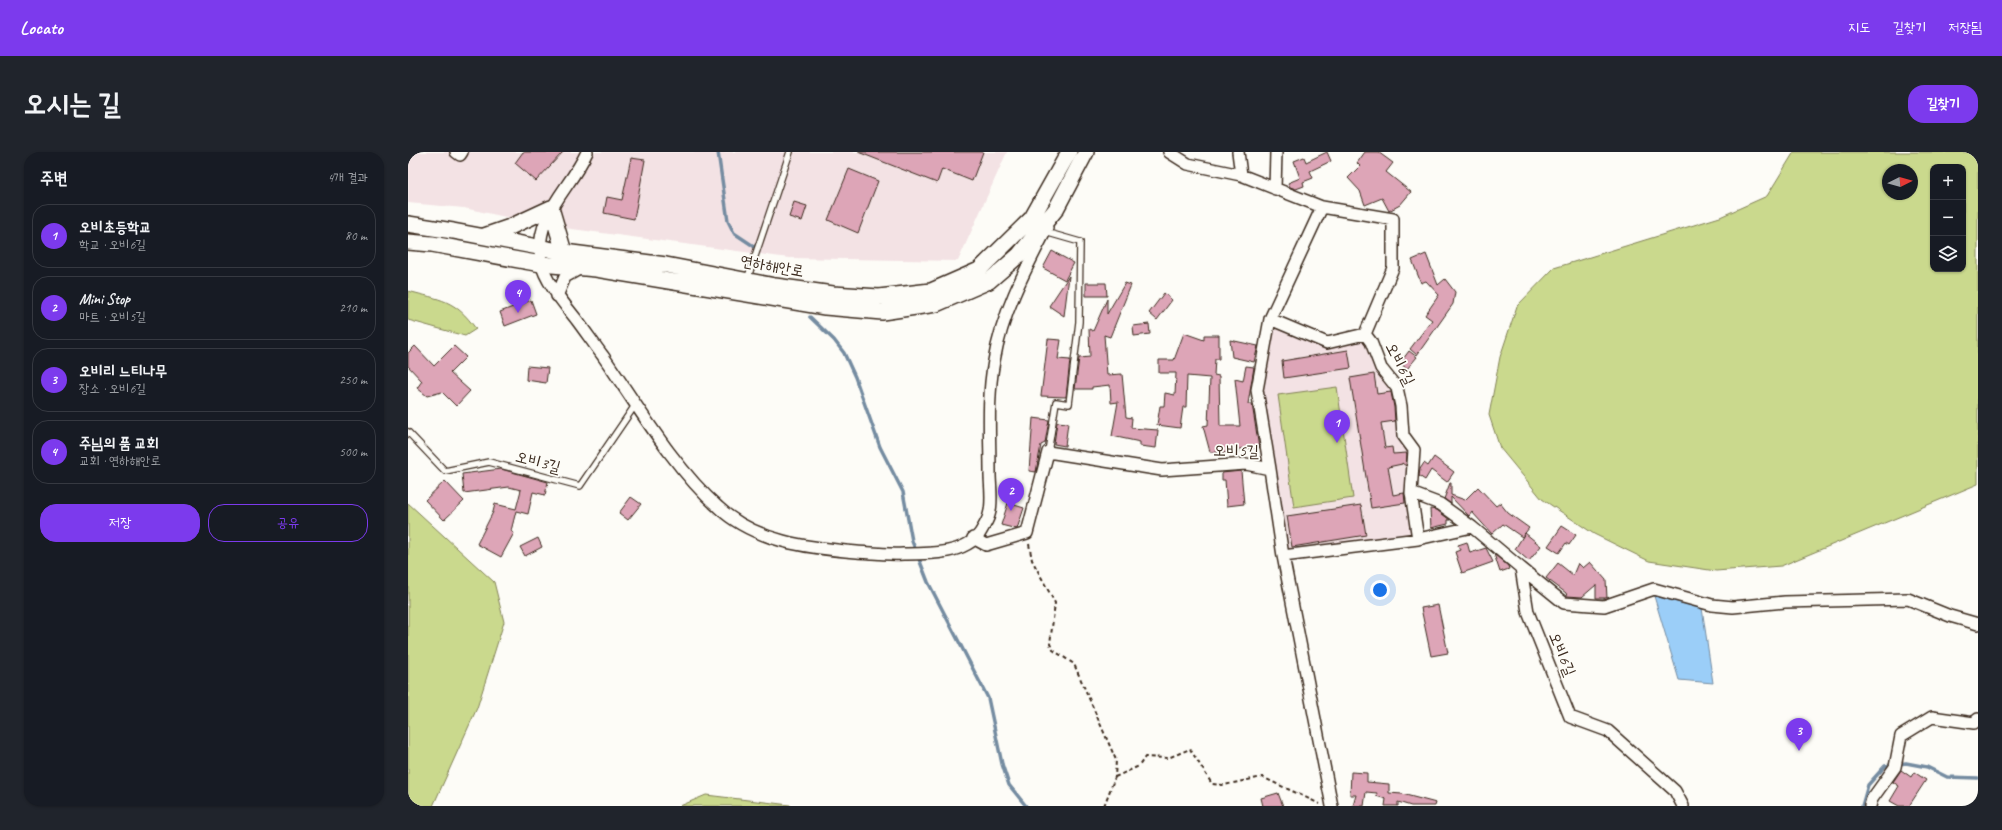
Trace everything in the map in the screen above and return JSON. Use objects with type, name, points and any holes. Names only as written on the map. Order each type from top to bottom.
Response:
[{"type":"street","points":[[456,152],[460,155],[462,152]]},
{"type":"street","points":[[587,152],[579,169],[551,208],[542,225],[541,264],[557,296],[636,404]]},
{"type":"street","name":"연하해안로","points":[[408,224],[483,236],[564,252],[666,265],[747,281],[833,294],[879,297],[931,291],[979,270],[1032,218],[1069,152]]},
{"type":"street","name":"연하해안로","points":[[636,404],[694,483],[719,509],[742,524],[766,536],[799,546],[906,554],[934,554],[962,546],[979,535],[990,514],[990,386],[994,358],[1003,324],[1017,286],[1086,152]]},
{"type":"street","name":"오비6길","points":[[1169,152],[1188,164],[1241,175],[1322,207],[1393,219],[1393,268],[1365,334],[1371,342],[1381,368],[1397,388],[1401,406],[1403,435],[1414,450],[1411,493],[1418,539]]},
{"type":"street","points":[[1238,152],[1241,175]]},
{"type":"street","points":[[1275,189],[1276,152]]},
{"type":"street","points":[[1270,469],[1258,390],[1270,319],[1322,207]]},
{"type":"street","points":[[483,236],[510,227],[551,208]]},
{"type":"street","points":[[551,208],[564,252]]},
{"type":"street","name":"연하해안로","points":[[408,242],[541,264],[581,268],[825,306],[882,312],[936,304],[989,281],[1019,255],[1056,209]]},
{"type":"street","points":[[557,296],[565,277],[581,268]]},
{"type":"street","points":[[1270,319],[1327,343],[1365,334]]},
{"type":"street","points":[[973,538],[986,545],[1027,533],[1048,452]]},
{"type":"street","name":"오비5길","points":[[1048,452],[1162,470],[1246,464],[1270,469],[1283,556],[1332,806]]},
{"type":"street","points":[[1411,493],[1440,504],[1472,527],[1564,603],[1604,606],[1654,588],[1712,605],[1733,607],[1785,602],[1908,599],[1950,616],[1978,624]]},
{"type":"street","points":[[1283,556],[1418,539],[1472,527]]},
{"type":"street","name":"오비6길","points":[[1521,568],[1528,612],[1570,717],[1608,731],[1675,791],[1683,806]]},
{"type":"street","points":[[1870,806],[1872,799],[1895,767],[1900,736],[1932,717],[1974,723],[1978,719]]},
{"type":"lane","points":[[747,281],[790,152]]},
{"type":"lane","points":[[1044,232],[1080,242],[1079,322],[1069,404],[1056,402],[1048,452]]},
{"type":"lane","name":"오비3길","points":[[408,432],[445,472],[489,462],[580,486],[636,404]]},
{"type":"path","points":[[1027,533],[1032,560],[1055,603],[1050,644],[1053,650],[1074,664],[1116,760],[1115,778],[1104,806]]},
{"type":"path","points":[[1115,778],[1139,766],[1145,757],[1168,758],[1190,749],[1212,784],[1224,785],[1262,777],[1324,806]]},
{"type":"shaded area","points":[[408,152],[1007,152],[958,261],[789,258],[542,225],[464,208],[408,203]]},
{"type":"shaded area","points":[[1270,319],[1327,343],[1365,334],[1397,388],[1403,435],[1414,450],[1418,539],[1283,556],[1257,390]]},
{"type":"green space","points":[[1794,152],[1978,152],[1978,484],[1781,566],[1716,571],[1649,561],[1594,534],[1542,499],[1500,448],[1489,415],[1500,357],[1517,306],[1554,268],[1720,217],[1767,196]]},
{"type":"green space","points":[[408,291],[438,299],[454,306],[476,329],[465,336],[408,320]]},
{"type":"green space","points":[[1337,387],[1353,498],[1294,507],[1278,395]]},
{"type":"green space","points":[[408,503],[494,582],[504,622],[477,708],[433,806],[408,806]]},
{"type":"green space","points":[[706,795],[790,805],[791,806],[680,806]]},
{"type":"water","points":[[1654,596],[1702,608],[1713,683],[1679,680]]},
{"type":"building","points":[[523,152],[563,152],[536,181],[515,163]]},
{"type":"building","points":[[858,152],[983,152],[972,181],[942,169],[937,183]]},
{"type":"building","points":[[1327,152],[1331,161],[1310,171],[1313,178],[1303,182],[1304,186],[1296,189],[1290,187],[1288,183],[1300,178],[1294,161],[1304,157],[1306,162]]},
{"type":"building","points":[[1365,152],[1378,152],[1393,163],[1386,172],[1411,192],[1400,205],[1389,211],[1382,198],[1365,205],[1360,191],[1348,178],[1360,166],[1357,163]]},
{"type":"building","points":[[631,158],[645,160],[634,219],[604,213],[607,197],[622,200]]},
{"type":"building","points":[[849,169],[878,181],[858,233],[828,220]]},
{"type":"building","points":[[794,202],[807,206],[802,221],[789,217]]},
{"type":"building","points":[[1052,251],[1074,263],[1065,280],[1043,268]]},
{"type":"building","points":[[1426,254],[1438,285],[1445,279],[1455,292],[1453,304],[1417,355],[1410,349],[1432,320],[1425,315],[1439,295],[1426,281],[1421,283],[1412,260]]},
{"type":"building","points":[[1069,276],[1064,316],[1049,306]]},
{"type":"building","points":[[1086,283],[1106,283],[1107,296],[1086,296]]},
{"type":"building","points":[[1125,283],[1131,285],[1110,337],[1104,335],[1107,375],[1122,374],[1126,417],[1132,418],[1131,428],[1158,430],[1156,448],[1140,446],[1140,442],[1112,436],[1118,402],[1111,403],[1110,385],[1092,387],[1092,389],[1075,389],[1079,358],[1090,357],[1089,329],[1093,331],[1107,299],[1107,314]]},
{"type":"building","points":[[1164,293],[1172,300],[1157,320],[1149,313]]},
{"type":"building","points":[[531,300],[536,314],[505,326],[500,312]]},
{"type":"building","points":[[1149,324],[1150,334],[1134,336],[1133,326]]},
{"type":"building","points":[[1184,333],[1204,340],[1204,335],[1219,335],[1219,359],[1215,359],[1214,375],[1219,376],[1220,426],[1240,426],[1235,379],[1243,381],[1246,366],[1254,367],[1248,404],[1252,404],[1259,448],[1239,449],[1239,453],[1210,452],[1203,426],[1208,425],[1210,378],[1187,376],[1186,407],[1183,407],[1180,428],[1157,425],[1160,406],[1164,406],[1165,393],[1175,395],[1176,373],[1159,373],[1159,360],[1174,360]]},
{"type":"building","points":[[1048,339],[1061,340],[1058,359],[1070,360],[1066,397],[1041,396]]},
{"type":"building","points":[[1230,340],[1258,346],[1254,362],[1232,357]]},
{"type":"building","points":[[415,346],[434,366],[454,346],[466,357],[450,373],[470,391],[456,406],[442,392],[427,396],[417,388],[422,381],[408,366],[408,353]]},
{"type":"building","points":[[1348,350],[1351,368],[1284,378],[1282,361]]},
{"type":"building","points":[[1409,351],[1417,357],[1407,369],[1400,363]]},
{"type":"building","points":[[527,366],[548,368],[546,383],[526,380]]},
{"type":"building","points":[[1374,374],[1377,394],[1391,392],[1394,407],[1395,421],[1381,423],[1385,448],[1392,447],[1393,454],[1407,453],[1406,466],[1402,463],[1388,467],[1393,495],[1404,493],[1405,503],[1371,508],[1350,378]]},
{"type":"building","points":[[1033,418],[1049,420],[1045,443],[1041,445],[1036,472],[1029,471]]},
{"type":"building","points":[[1057,422],[1068,423],[1065,446],[1054,444]]},
{"type":"building","points":[[1434,457],[1454,472],[1447,482],[1431,470],[1425,480],[1419,476],[1420,469],[1424,463],[1428,466]]},
{"type":"building","points":[[501,469],[548,482],[545,495],[533,492],[528,514],[516,511],[511,531],[514,533],[501,557],[477,544],[493,512],[495,504],[516,509],[521,490],[509,487],[464,493],[462,474]]},
{"type":"building","points":[[1241,471],[1244,504],[1227,506],[1225,480],[1222,480],[1222,473]]},
{"type":"building","points":[[445,481],[464,501],[444,520],[425,500]]},
{"type":"building","points":[[1450,483],[1451,495],[1465,500],[1478,487],[1496,506],[1500,503],[1508,513],[1529,528],[1522,537],[1503,524],[1492,534],[1472,512],[1469,516],[1451,497],[1451,504],[1444,499]]},
{"type":"building","points":[[631,497],[641,504],[628,520],[619,513]]},
{"type":"building","points":[[1008,503],[1024,508],[1017,529],[1001,525]]},
{"type":"building","points":[[1361,505],[1366,535],[1292,547],[1287,516]]},
{"type":"building","points":[[1430,509],[1437,510],[1450,520],[1448,520],[1448,524],[1431,528]]},
{"type":"building","points":[[1562,526],[1576,535],[1569,545],[1566,543],[1559,553],[1548,546]]},
{"type":"building","points":[[1525,533],[1541,546],[1529,561],[1515,549]]},
{"type":"building","points":[[538,538],[542,547],[525,556],[520,547]]},
{"type":"building","points":[[1467,542],[1470,553],[1486,548],[1493,562],[1462,573],[1455,552],[1460,550],[1458,545]]},
{"type":"building","points":[[1494,554],[1508,566],[1509,569],[1500,572]]},
{"type":"building","points":[[1590,562],[1606,580],[1607,598],[1596,598],[1596,585],[1582,597],[1567,596],[1566,593],[1546,578],[1558,563],[1573,575],[1578,563],[1583,568]]},
{"type":"building","points":[[1438,605],[1448,653],[1431,656],[1421,608]]},
{"type":"building","points":[[1901,770],[1911,777],[1914,772],[1926,780],[1909,806],[1899,806],[1890,801],[1899,786],[1893,782]]},
{"type":"building","points":[[1351,772],[1367,773],[1367,782],[1389,784],[1389,793],[1402,794],[1436,803],[1435,806],[1411,806],[1398,802],[1398,806],[1385,806],[1386,799],[1376,796],[1377,793],[1366,792],[1364,806],[1353,806],[1356,795],[1350,795]]},
{"type":"building","points":[[1278,793],[1283,806],[1263,806],[1261,798]]},
{"type":"waterway","points":[[718,152],[728,221],[734,233],[758,249]]},
{"type":"waterway","points":[[810,317],[834,340],[844,353],[855,377],[880,447],[903,492],[912,541],[928,582],[988,698],[1002,764],[1009,785],[1026,806]]},
{"type":"waterway","points":[[1862,806],[1868,785],[1885,766],[1906,763],[1927,767],[1947,777],[1978,778]]},
{"type":"place","name":"주님의 품 교회","points":[[518,313]]},
{"type":"place","name":"오비초등학교","points":[[1337,443]]},
{"type":"place","name":"Mini Stop","points":[[1011,511]]},
{"type":"place","name":"오비리 느티나무","points":[[1799,751]]}]
